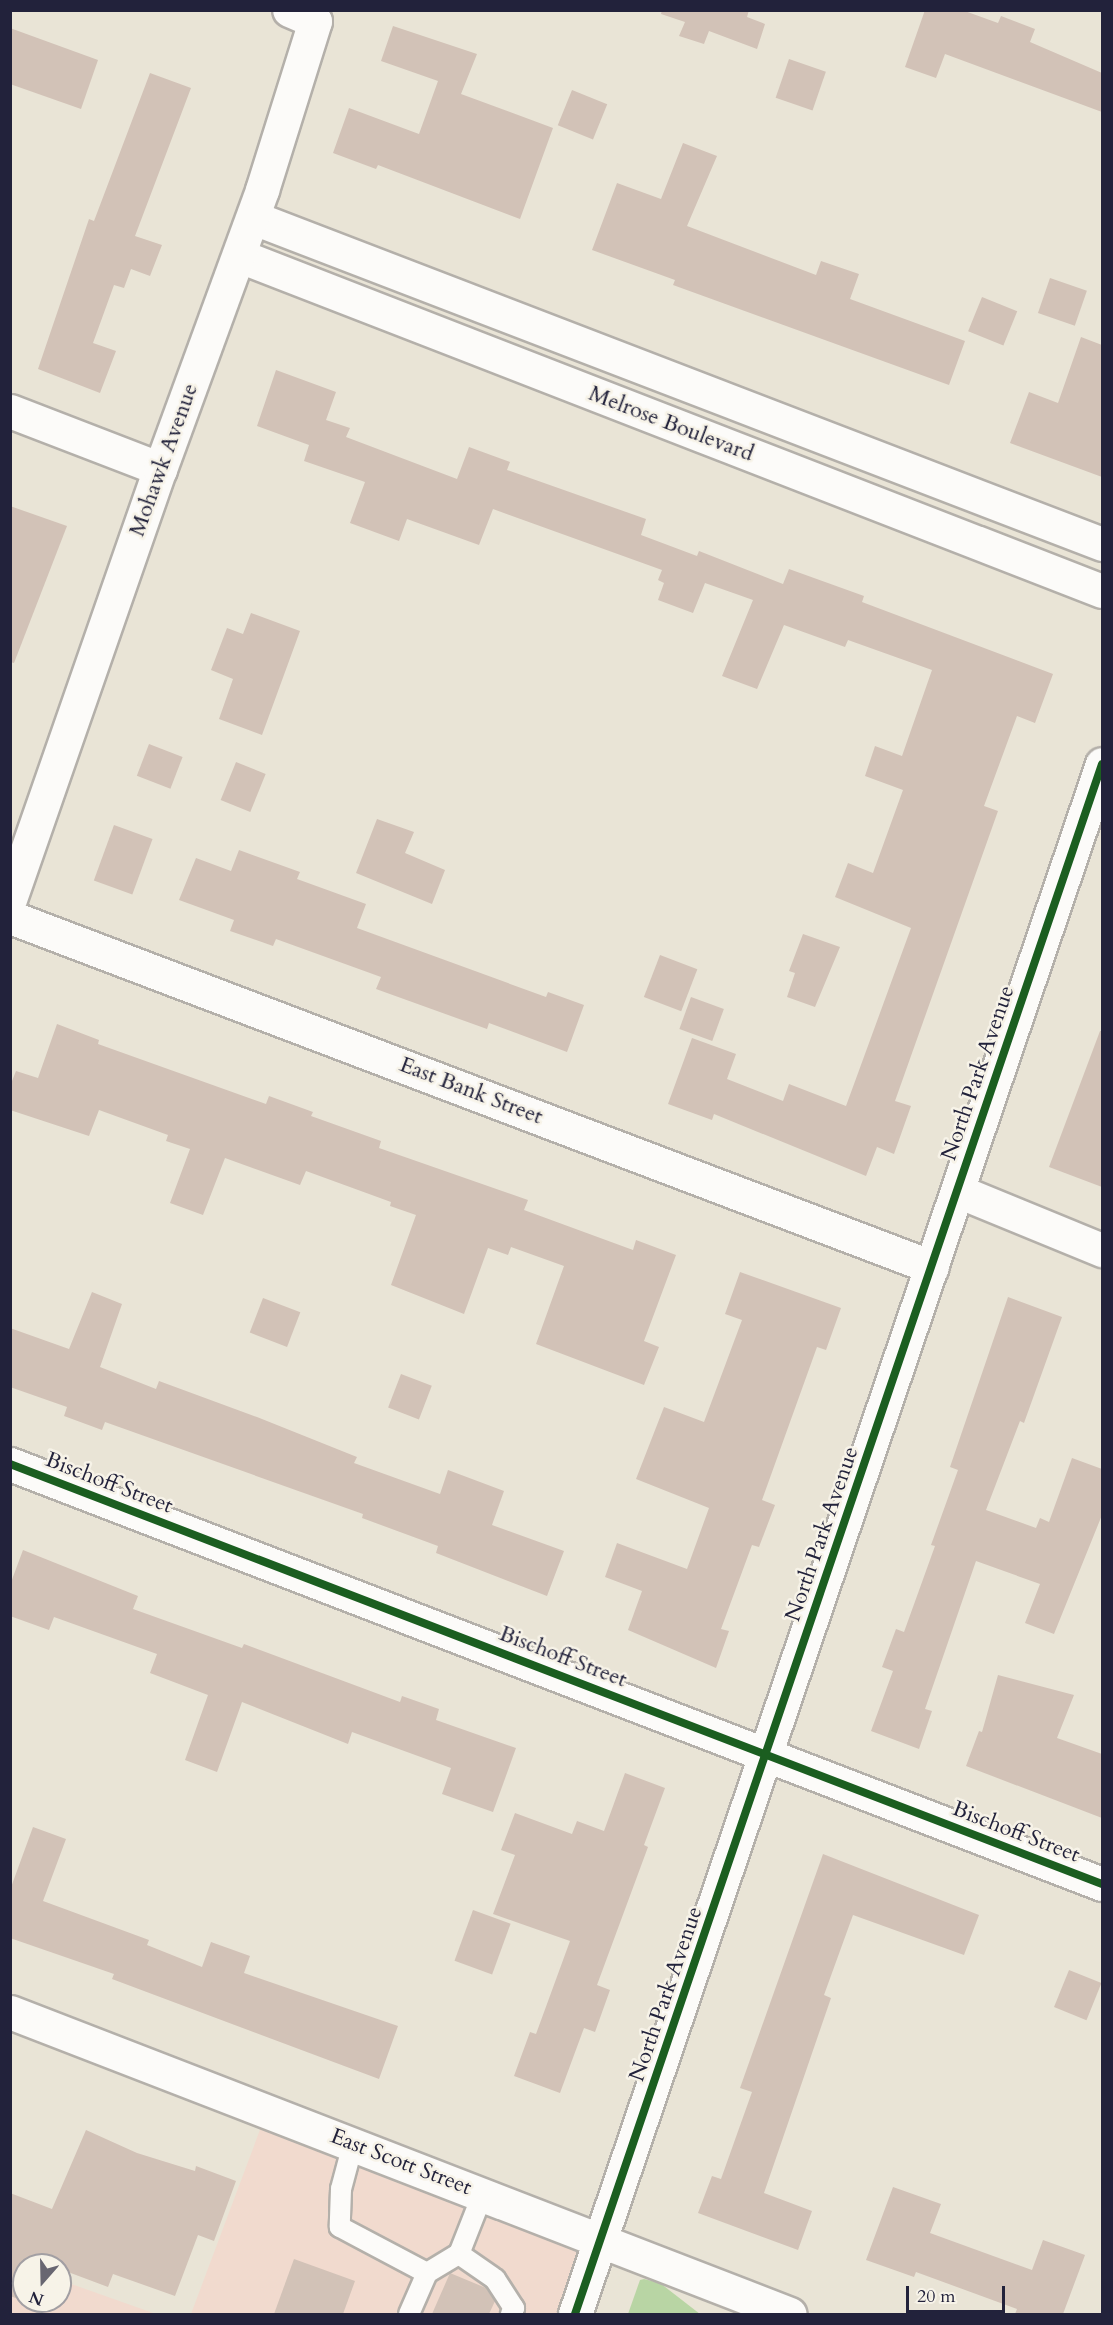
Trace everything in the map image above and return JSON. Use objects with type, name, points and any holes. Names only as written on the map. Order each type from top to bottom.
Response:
[{"type":"street","name":"Mohawk Avenue","points":[[10,899],[160,469],[254,218],[302,16]]},
{"type":"street","name":"Melrose Boulevard","points":[[254,218],[1102,544]]},
{"type":"street","name":"Melrose Boulevard","points":[[240,256],[1102,591]]},
{"type":"street","points":[[10,411],[160,469]]},
{"type":"street","name":"North Park Avenue","points":[[575,2314],[1102,764]]},
{"type":"street","name":"East Bank Street","points":[[10,917],[932,1267]]},
{"type":"street","points":[[958,1191],[1102,1250]]},
{"type":"street","name":"Bischoff Street","points":[[10,1464],[1102,1884]]},
{"type":"street","name":"East Scott Street","points":[[10,2012],[483,2193],[790,2314]]},
{"type":"lane","points":[[353,2144],[341,2189],[340,2228],[427,2273]]},
{"type":"lane","points":[[409,2314],[427,2273],[459,2254],[483,2193]]},
{"type":"lane","points":[[459,2254],[495,2278],[514,2308],[511,2314]]},
{"type":"shaded area","points":[[267,2111],[601,2239],[575,2314],[191,2314]]},
{"type":"shaded area","points":[[10,2246],[29,2253],[12,2253],[12,2313],[72,2313],[72,2284],[156,2314],[11,2314]]},
{"type":"green space","points":[[640,2280],[660,2283],[700,2314],[628,2314]]},
{"type":"building","points":[[662,10],[749,10],[747,17],[765,24],[757,49],[709,31],[704,44],[679,36],[685,22],[661,14]]},
{"type":"building","points":[[925,10],[962,10],[998,23],[1001,16],[1035,29],[1030,42],[1102,73],[1102,112],[945,54],[936,78],[905,67]]},
{"type":"building","points":[[393,26],[477,54],[461,94],[553,128],[520,219],[378,165],[376,169],[333,153],[349,108],[419,134],[438,81],[381,61]]},
{"type":"building","points":[[10,28],[98,60],[81,109],[10,84]]},
{"type":"building","points":[[789,59],[826,72],[813,110],[776,98]]},
{"type":"building","points":[[150,73],[191,88],[135,236],[162,245],[150,276],[131,269],[124,288],[114,285],[93,343],[116,351],[100,393],[38,369],[89,219],[94,221]]},
{"type":"building","points":[[572,90],[607,104],[593,139],[558,125]]},
{"type":"building","points":[[683,143],[717,156],[687,226],[816,275],[821,261],[859,274],[850,299],[965,341],[949,385],[673,285],[675,280],[592,250],[617,183],[661,199]]},
{"type":"building","points":[[1050,278],[1087,291],[1075,326],[1038,313]]},
{"type":"building","points":[[982,297],[1017,311],[1003,346],[968,331]]},
{"type":"building","points":[[1081,337],[1102,345],[1102,477],[1010,443],[1029,392],[1058,403]]},
{"type":"building","points":[[276,370],[336,392],[326,420],[350,428],[346,437],[457,479],[469,447],[510,462],[507,470],[646,519],[641,535],[697,556],[699,551],[783,584],[789,569],[864,596],[862,602],[1053,674],[1035,723],[1017,716],[984,806],[998,811],[895,1101],[911,1106],[894,1154],[877,1147],[866,1176],[714,1114],[712,1120],[668,1104],[692,1038],[736,1054],[727,1079],[783,1101],[789,1084],[846,1106],[911,928],[835,897],[848,863],[873,873],[903,790],[865,776],[875,746],[902,756],[932,670],[848,640],[845,647],[784,625],[757,689],[722,676],[753,600],[705,583],[693,613],[658,600],[664,583],[658,580],[662,570],[493,509],[479,545],[407,519],[399,541],[350,523],[365,482],[304,461],[309,445],[257,426]]},
{"type":"building","points":[[10,506],[67,526],[14,663],[10,662]]},
{"type":"building","points":[[251,613],[300,631],[262,735],[219,719],[233,679],[211,670],[227,628],[243,634]]},
{"type":"building","points":[[149,744],[183,757],[170,789],[137,776]]},
{"type":"building","points":[[236,762],[266,774],[250,812],[221,800]]},
{"type":"building","points":[[377,819],[414,832],[405,853],[445,870],[432,904],[356,873]]},
{"type":"building","points":[[114,825],[153,839],[132,894],[94,880]]},
{"type":"building","points":[[239,850],[300,872],[297,879],[366,904],[357,928],[546,997],[548,992],[584,1005],[567,1052],[489,1023],[487,1029],[376,989],[381,977],[276,939],[273,946],[230,931],[234,920],[179,900],[196,858],[231,871]]},
{"type":"building","points":[[803,934],[840,947],[815,1007],[787,997],[795,973],[789,971]]},
{"type":"building","points":[[660,955],[697,969],[681,1011],[644,997]]},
{"type":"building","points":[[691,997],[724,1009],[712,1041],[679,1029]]},
{"type":"building","points":[[57,1024],[99,1040],[98,1044],[266,1104],[269,1096],[313,1112],[311,1116],[381,1141],[379,1148],[528,1200],[524,1210],[633,1250],[636,1240],[676,1255],[644,1341],[659,1347],[644,1385],[536,1344],[564,1266],[511,1247],[508,1255],[488,1248],[464,1314],[391,1285],[416,1215],[390,1206],[391,1202],[306,1171],[300,1185],[225,1158],[203,1215],[170,1203],[190,1149],[166,1141],[168,1135],[99,1110],[89,1136],[10,1110],[10,1086],[16,1071],[38,1078]]},
{"type":"building","points":[[1100,1031],[1102,1031],[1102,1187],[1049,1167]]},
{"type":"building","points":[[740,1272],[841,1308],[826,1350],[817,1347],[762,1500],[775,1505],[759,1547],[752,1545],[721,1629],[729,1631],[716,1668],[628,1630],[642,1591],[605,1577],[617,1543],[687,1569],[709,1508],[636,1479],[664,1407],[704,1422],[742,1320],[725,1314]]},
{"type":"building","points":[[92,1292],[122,1304],[100,1367],[156,1389],[159,1381],[257,1417],[357,1457],[354,1463],[440,1494],[448,1470],[504,1491],[492,1525],[564,1551],[547,1596],[436,1553],[438,1546],[362,1518],[363,1514],[105,1422],[102,1430],[64,1416],[67,1407],[10,1387],[10,1328],[69,1349]]},
{"type":"building","points":[[1008,1297],[1062,1317],[1024,1423],[1020,1421],[986,1510],[1036,1528],[1040,1518],[1049,1522],[1072,1458],[1102,1469],[1102,1515],[1054,1634],[1025,1623],[1040,1584],[976,1561],[925,1709],[932,1711],[919,1749],[871,1731],[893,1671],[882,1667],[896,1629],[904,1632],[935,1546],[931,1545],[958,1470],[950,1467]]},
{"type":"building","points":[[263,1298],[300,1312],[287,1347],[250,1333]]},
{"type":"building","points":[[401,1374],[432,1386],[419,1419],[388,1408]]},
{"type":"building","points":[[23,1550],[138,1596],[133,1609],[242,1648],[244,1644],[400,1702],[402,1696],[439,1709],[436,1720],[516,1748],[493,1812],[442,1794],[451,1768],[352,1732],[348,1744],[242,1702],[217,1772],[185,1760],[208,1695],[150,1673],[157,1654],[54,1617],[49,1630],[10,1616],[10,1585]]},
{"type":"building","points":[[998,1675],[1074,1695],[1057,1738],[1102,1754],[1102,1818],[966,1766],[979,1731],[982,1732]]},
{"type":"building","points":[[625,1773],[665,1788],[644,1845],[648,1847],[597,1985],[610,1990],[595,2032],[584,2028],[560,2093],[514,2076],[530,2032],[536,2034],[570,1941],[493,1914],[515,1855],[501,1850],[515,1813],[572,1834],[577,1821],[604,1831]]},
{"type":"building","points":[[33,1827],[66,1839],[43,1901],[149,1940],[147,1945],[202,1967],[211,1942],[250,1956],[244,1973],[398,2026],[379,2079],[112,1979],[114,1974],[10,1938],[10,1890]]},
{"type":"building","points":[[823,1854],[979,1915],[964,1955],[853,1915],[824,1995],[831,1998],[764,2193],[812,2211],[798,2250],[698,2213],[712,2176],[721,2179],[752,2092],[740,2088]]},
{"type":"building","points":[[473,1910],[511,1924],[492,1974],[455,1961]]},
{"type":"building","points":[[1069,1970],[1101,1983],[1086,2020],[1054,2007]]},
{"type":"building","points":[[86,2130],[137,2153],[195,2171],[196,2166],[236,2181],[214,2241],[198,2235],[175,2296],[113,2274],[108,2287],[72,2274],[72,2253],[12,2253],[12,2297],[10,2296],[10,2193],[52,2209]]},
{"type":"building","points":[[893,2187],[941,2204],[930,2233],[1032,2270],[1043,2240],[1085,2255],[1063,2314],[1015,2314],[1017,2309],[916,2272],[914,2277],[866,2260]]},
{"type":"building","points":[[294,2259],[355,2281],[343,2314],[274,2314]]},
{"type":"building","points":[[450,2273],[486,2288],[495,2301],[489,2314],[432,2314]]},
{"type":"cycle path","points":[[575,2314],[1102,764]]},
{"type":"cycle path","points":[[10,1464],[1102,1884]]}]
